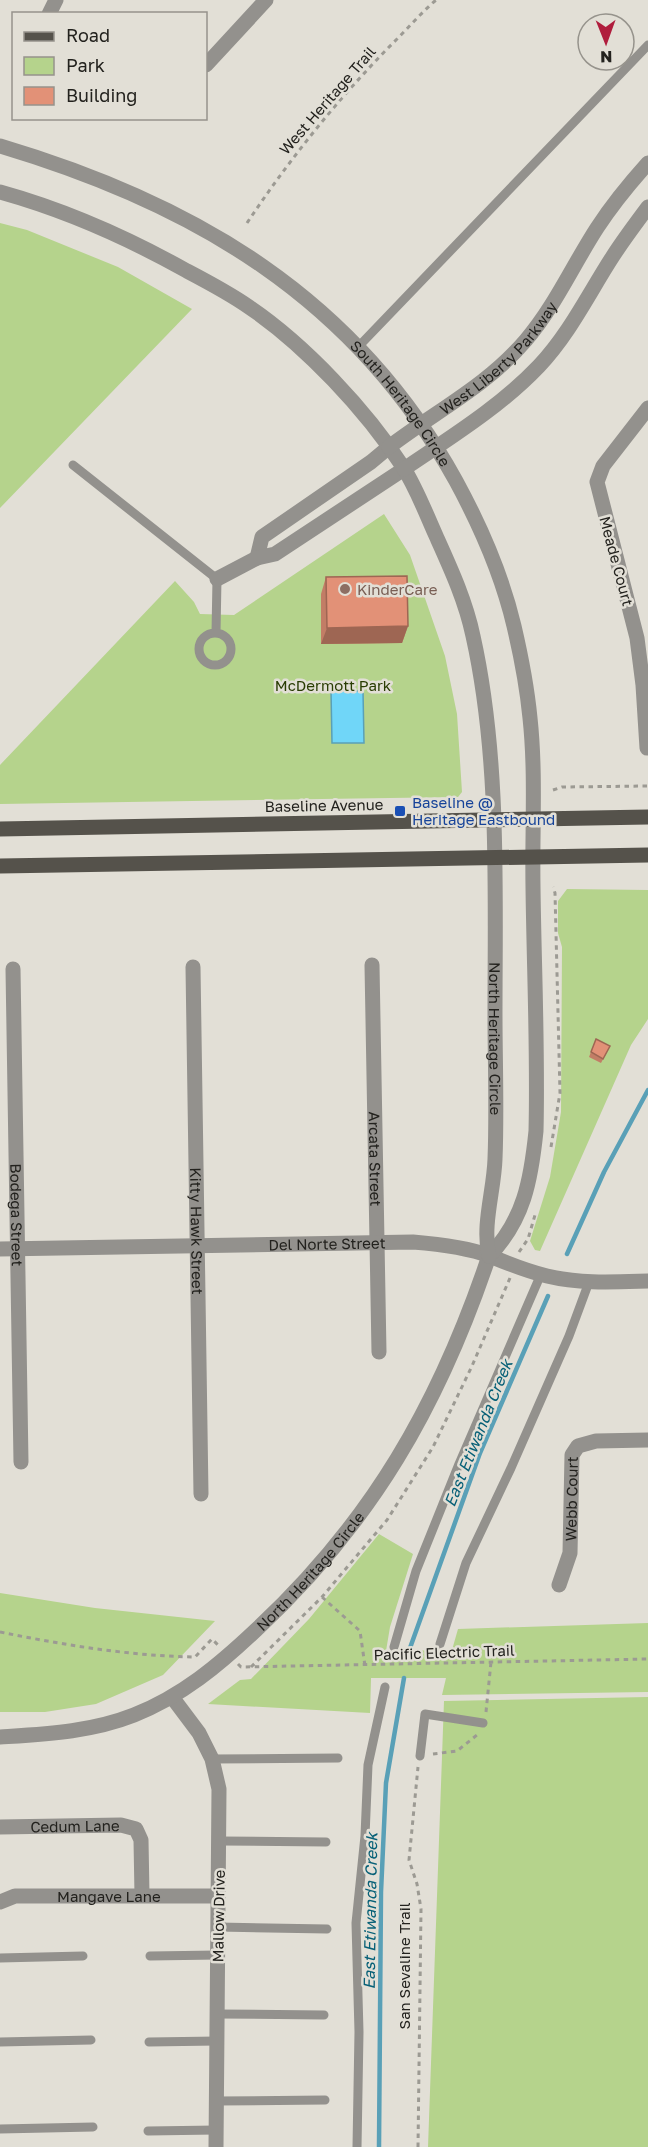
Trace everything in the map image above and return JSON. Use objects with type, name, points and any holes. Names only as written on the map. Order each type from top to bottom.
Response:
[{"type":"main road","name":"Baseline Avenue","points":[[0,829],[648,817]]},
{"type":"main road","points":[[0,866],[648,855]]},
{"type":"street","points":[[207,64],[266,0]]},
{"type":"street","name":"South Heritage Circle","points":[[0,146],[108,183],[207,231],[248,256],[286,282],[359,346],[421,423],[437,447],[477,521],[500,580],[513,622],[531,720],[532,857]]},
{"type":"street","name":"West Liberty Parkway","points":[[257,558],[262,537],[371,462],[421,423],[473,390],[526,341],[545,315],[597,227],[648,163]]},
{"type":"street","points":[[0,192],[58,210],[144,247],[250,307],[291,340],[333,380],[389,447],[405,470],[450,569],[472,631],[487,717],[493,820]]},
{"type":"street","name":"West Liberty Parkway","points":[[217,579],[257,558],[275,554],[405,470],[509,394],[540,365],[584,307],[613,256],[648,207]]},
{"type":"street","name":"Meade Court","points":[[647,748],[637,638],[597,482],[603,466],[648,408]]},
{"type":"street","name":"North Heritage Circle","points":[[489,1256],[486,1236],[494,1177],[496,1118],[493,820]]},
{"type":"street","name":"North Heritage Circle","points":[[0,1737],[68,1733],[100,1726],[132,1716],[172,1697],[200,1680],[275,1613],[316,1569],[373,1496],[419,1422],[452,1357],[489,1256],[515,1223],[533,1155],[537,1109],[532,857]]},
{"type":"street","name":"Arcata Street","points":[[372,965],[379,1352]]},
{"type":"street","name":"Kitty Hawk Street","points":[[193,967],[201,1494]]},
{"type":"street","name":"Bodega Street","points":[[13,969],[21,1462]]},
{"type":"street","name":"Del Norte Street","points":[[0,1249],[377,1241],[430,1244],[465,1249],[519,1269],[583,1281],[648,1281]]},
{"type":"street","name":"Webb Court","points":[[559,1585],[570,1554],[572,1455],[578,1446],[596,1441],[648,1440]]},
{"type":"street","name":"Mallow Drive","points":[[172,1697],[199,1733],[212,1759],[219,1789],[216,2147]]},
{"type":"street","name":"Cedum Lane","points":[[0,1827],[121,1825],[136,1829],[141,1840],[141,1895]]},
{"type":"street","name":"Mangave Lane","points":[[0,1902],[15,1896],[218,1896]]},
{"type":"lane","points":[[359,346],[648,45]]},
{"type":"lane","points":[[73,465],[217,579],[216,633]]},
{"type":"lane","points":[[394,1647],[416,1571],[459,1464],[543,1275]]},
{"type":"lane","points":[[440,1644],[466,1563],[511,1468],[555,1366],[583,1281]]},
{"type":"lane","points":[[357,2147],[359,2032],[356,1923],[365,1836],[368,1765],[385,1687]]},
{"type":"lane","points":[[420,1755],[425,1714],[483,1723]]},
{"type":"lane","points":[[212,1759],[338,1758]]},
{"type":"lane","points":[[220,1841],[326,1842]]},
{"type":"lane","points":[[218,1927],[327,1929]]},
{"type":"lane","points":[[150,1956],[218,1955]]},
{"type":"lane","points":[[0,1958],[83,1956]]},
{"type":"lane","points":[[217,2014],[324,2015]]},
{"type":"lane","points":[[0,2042],[91,2040]]},
{"type":"lane","points":[[149,2042],[217,2041]]},
{"type":"lane","points":[[216,2101],[325,2100]]},
{"type":"lane","points":[[0,2129],[93,2127]]},
{"type":"lane","points":[[148,2131],[216,2130]]},
{"type":"path","name":"West Heritage Trail","points":[[247,223],[280,173],[325,118],[375,60],[436,0]]},
{"type":"path","points":[[553,790],[562,787],[648,786]]},
{"type":"path","points":[[251,1667],[322,1597],[387,1520],[433,1447],[507,1288]]},
{"type":"path","points":[[322,1597],[360,1631],[365,1666]]},
{"type":"path","points":[[0,1632],[39,1640],[160,1656],[195,1657],[212,1639]]},
{"type":"path","name":"Pacific Electric Trail","points":[[241,1667],[648,1659]]},
{"type":"path","name":"San Sevaline Trail","points":[[418,2147],[421,1909],[417,1884],[409,1860],[420,1755]]},
{"type":"green space","points":[[0,223],[27,230],[118,267],[192,309],[0,508]]},
{"type":"green space","name":"McDermott Park","points":[[384,514],[410,555],[445,656],[457,714],[462,792],[458,797],[0,804],[0,765],[175,581],[194,602],[200,614],[234,615]]},
{"type":"green space","points":[[567,889],[648,890],[648,1019],[631,1045],[540,1251],[535,1250],[530,1241],[550,1177],[561,1112],[562,947],[558,933],[558,901]]},
{"type":"green space","points":[[379,1534],[413,1554],[390,1627],[386,1651],[452,1650],[458,1629],[648,1623],[648,1692],[442,1695],[446,1678],[371,1678],[370,1713],[208,1704],[240,1680],[251,1679],[309,1619]]},
{"type":"green space","points":[[0,1593],[95,1608],[215,1621],[163,1675],[96,1704],[45,1712],[0,1712]]},
{"type":"green space","points":[[648,1697],[648,2147],[428,2147],[444,1701]]},
{"type":"water","points":[[331,691],[363,691],[364,743],[332,743]]},
{"type":"building","points":[[407,576],[408,626],[327,628],[326,577]]},
{"type":"building","points":[[596,1039],[610,1046],[603,1059],[591,1052]]},
{"type":"waterway","name":"East Etiwanda Creek","points":[[567,1254],[604,1172],[648,1090]]},
{"type":"waterway","name":"East Etiwanda Creek","points":[[410,1648],[480,1453],[548,1296]]},
{"type":"waterway","name":"East Etiwanda Creek","points":[[379,2147],[381,1892],[386,1783],[404,1678]]},
{"type":"place","name":"KinderCare","points":[[345,589]]},
{"type":"place","name":"Baseline @ Heritage Eastbound","points":[[400,811]]}]
